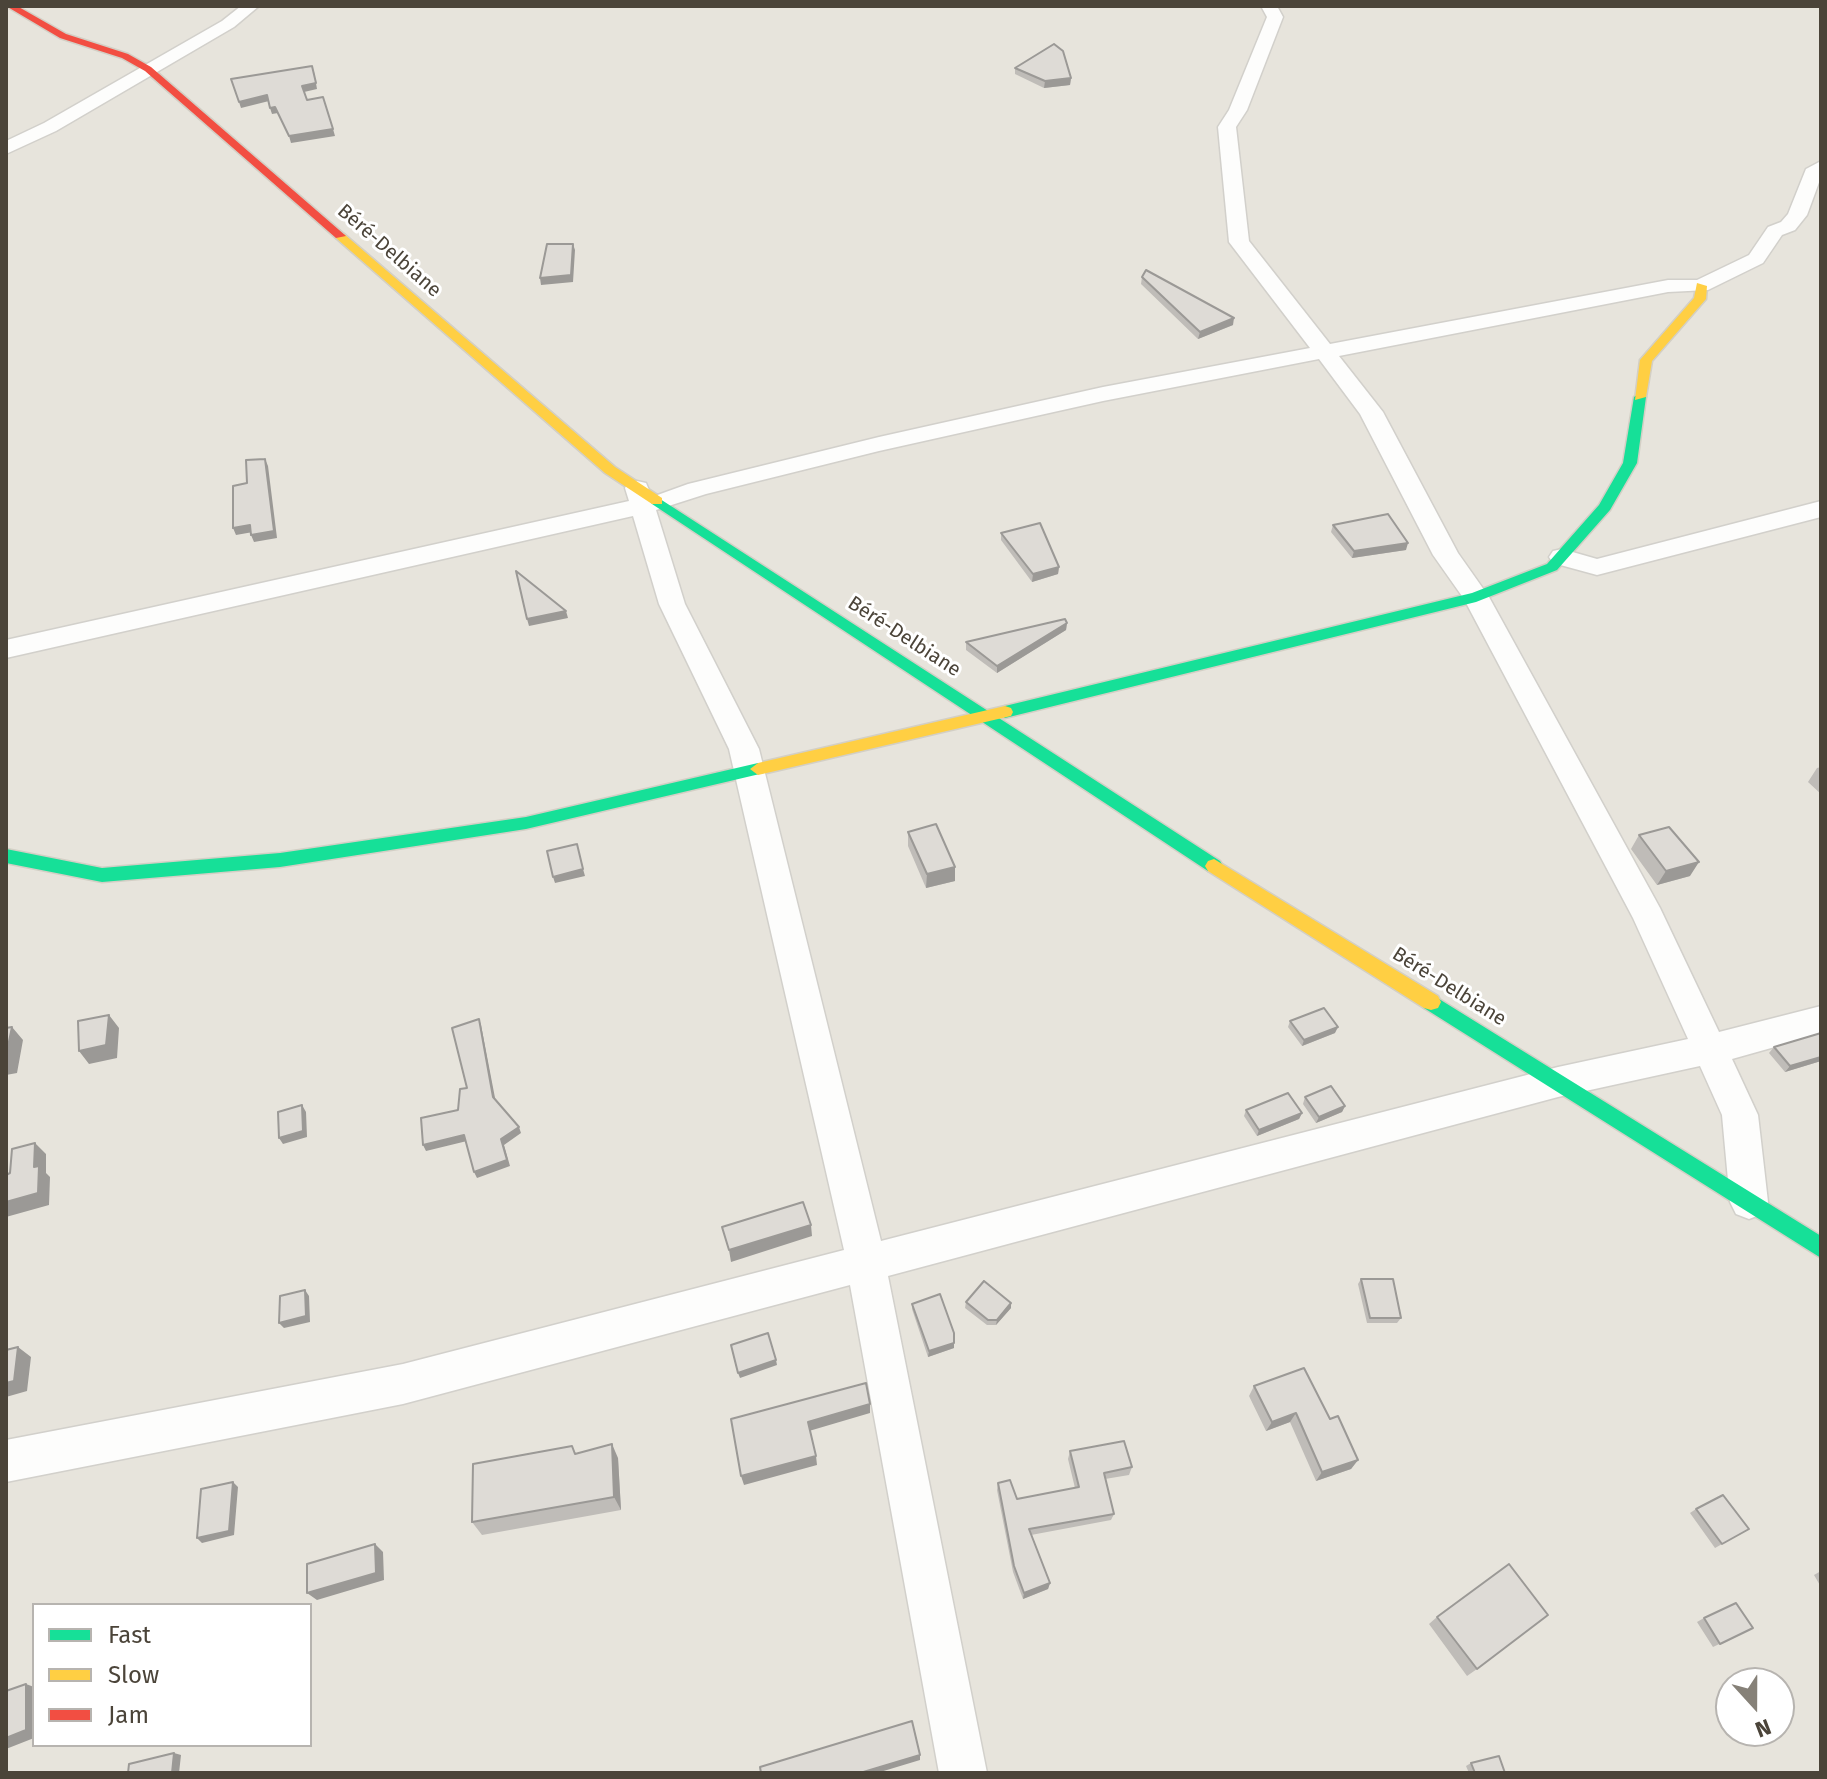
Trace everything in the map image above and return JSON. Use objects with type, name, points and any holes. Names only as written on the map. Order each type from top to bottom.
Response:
[{"type":"street","name":"Béré-Delbiane","points":[[10,6],[63,36],[125,56],[148,69],[646,499],[1195,854],[1821,1248]]},
{"type":"street","points":[[6,148],[50,127],[228,24],[251,6]]},
{"type":"street","points":[[1269,6],[1275,17],[1238,110],[1227,127],[1239,242],[1371,412],[1446,555],[1476,597],[1649,917],[1740,1115],[1749,1202]]},
{"type":"street","points":[[6,649],[1103,394],[1668,286],[1701,286],[1756,259],[1775,231],[1788,226],[1797,215],[1813,173],[1821,167]]},
{"type":"street","points":[[6,856],[102,875],[280,860],[526,823],[985,717],[1476,597],[1552,567],[1605,507],[1630,463],[1646,360],[1700,299],[1701,286]]},
{"type":"street","points":[[646,499],[672,604],[744,749],[750,772],[852,1191],[963,1773]]},
{"type":"street","points":[[1562,557],[1597,567],[1821,509]]},
{"type":"street","points":[[6,1461],[403,1384],[1558,1082],[1712,1049],[1821,1020]]},
{"type":"shaded area","points":[[6,6],[1821,6],[1821,1773],[6,1773]]},
{"type":"building","points":[[1054,44],[1063,51],[1071,78],[1045,81],[1015,68]]},
{"type":"building","points":[[312,66],[316,83],[302,86],[307,100],[323,97],[333,129],[289,136],[275,107],[270,108],[267,95],[239,102],[231,79]]},
{"type":"building","points":[[547,244],[573,244],[571,275],[540,278]]},
{"type":"building","points":[[1146,270],[1234,318],[1200,332],[1142,277]]},
{"type":"building","points":[[265,459],[274,531],[251,535],[250,525],[233,528],[233,486],[247,483],[246,460]]},
{"type":"building","points":[[1388,514],[1408,543],[1354,551],[1333,525]]},
{"type":"building","points":[[1040,523],[1059,567],[1033,574],[1001,533]]},
{"type":"building","points":[[516,571],[566,611],[527,619]]},
{"type":"building","points":[[1065,619],[1067,623],[997,666],[966,642]]},
{"type":"building","points":[[936,824],[955,867],[927,874],[908,832]]},
{"type":"building","points":[[1669,827],[1699,862],[1666,871],[1639,835]]},
{"type":"building","points":[[577,844],[583,869],[553,877],[547,851]]},
{"type":"building","points":[[1324,1008],[1338,1027],[1304,1040],[1290,1021]]},
{"type":"building","points":[[109,1015],[106,1045],[79,1051],[78,1021]]},
{"type":"building","points":[[479,1019],[493,1097],[519,1127],[501,1139],[507,1160],[474,1172],[464,1135],[423,1145],[421,1118],[458,1110],[460,1089],[467,1088],[452,1028]]},
{"type":"building","points":[[12,1027],[6,1056],[6,1028]]},
{"type":"building","points":[[1821,1033],[1821,1057],[1790,1066],[1774,1047]]},
{"type":"building","points":[[1331,1086],[1345,1106],[1319,1117],[1305,1097]]},
{"type":"building","points":[[1288,1093],[1302,1113],[1259,1130],[1246,1110]]},
{"type":"building","points":[[302,1105],[303,1131],[279,1138],[278,1112]]},
{"type":"building","points":[[35,1143],[34,1167],[39,1166],[38,1193],[6,1202],[6,1175],[10,1173],[12,1149]]},
{"type":"building","points":[[803,1202],[811,1225],[729,1250],[722,1227]]},
{"type":"building","points":[[1361,1279],[1393,1279],[1401,1318],[1370,1318]]},
{"type":"building","points":[[984,1281],[1011,1303],[997,1320],[988,1320],[966,1302]]},
{"type":"building","points":[[305,1290],[306,1316],[279,1323],[280,1296]]},
{"type":"building","points":[[940,1294],[954,1333],[954,1343],[929,1351],[912,1304]]},
{"type":"building","points":[[768,1333],[776,1360],[738,1373],[731,1345]]},
{"type":"building","points":[[18,1347],[14,1381],[6,1383],[6,1350]]},
{"type":"building","points":[[1304,1368],[1330,1419],[1338,1416],[1358,1460],[1322,1472],[1296,1413],[1272,1422],[1254,1386]]},
{"type":"building","points":[[866,1383],[870,1404],[808,1422],[816,1456],[741,1476],[731,1419]]},
{"type":"building","points":[[1124,1441],[1132,1467],[1104,1473],[1114,1514],[1029,1529],[1050,1583],[1024,1593],[1014,1566],[998,1483],[1010,1480],[1017,1499],[1079,1487],[1070,1451]]},
{"type":"building","points":[[612,1444],[614,1497],[472,1522],[473,1464],[572,1446],[575,1454]]},
{"type":"building","points":[[233,1482],[229,1531],[197,1538],[201,1489]]},
{"type":"building","points":[[1723,1495],[1749,1529],[1722,1544],[1696,1509]]},
{"type":"building","points":[[375,1544],[376,1573],[307,1593],[307,1564]]},
{"type":"building","points":[[1509,1564],[1548,1615],[1477,1669],[1437,1617]]},
{"type":"building","points":[[1736,1603],[1753,1628],[1720,1644],[1704,1618]]},
{"type":"building","points":[[26,1684],[26,1730],[6,1738],[6,1691]]},
{"type":"building","points":[[912,1721],[920,1755],[860,1773],[761,1773],[760,1767]]},
{"type":"building","points":[[174,1753],[172,1773],[128,1773],[129,1764]]},
{"type":"building","points":[[1499,1756],[1505,1773],[1475,1773],[1471,1763]]},
{"type":"traffic: fast","points":[[1005,712],[1476,597],[1552,567],[1605,507],[1630,463],[1640,397]]},
{"type":"traffic: fast","points":[[657,501],[1214,866]]},
{"type":"traffic: fast","points":[[6,856],[102,875],[280,860],[526,823],[758,769]]},
{"type":"traffic: fast","points":[[1431,1002],[1821,1248]]},
{"type":"traffic: slow","points":[[340,236],[610,470],[657,501]]},
{"type":"traffic: slow","points":[[1640,397],[1646,360],[1700,299],[1701,286]]},
{"type":"traffic: slow","points":[[758,769],[1005,712]]},
{"type":"traffic: slow","points":[[1214,866],[1431,1002]]},
{"type":"traffic: jam","points":[[10,6],[63,36],[125,56],[148,69],[340,236]]}]
